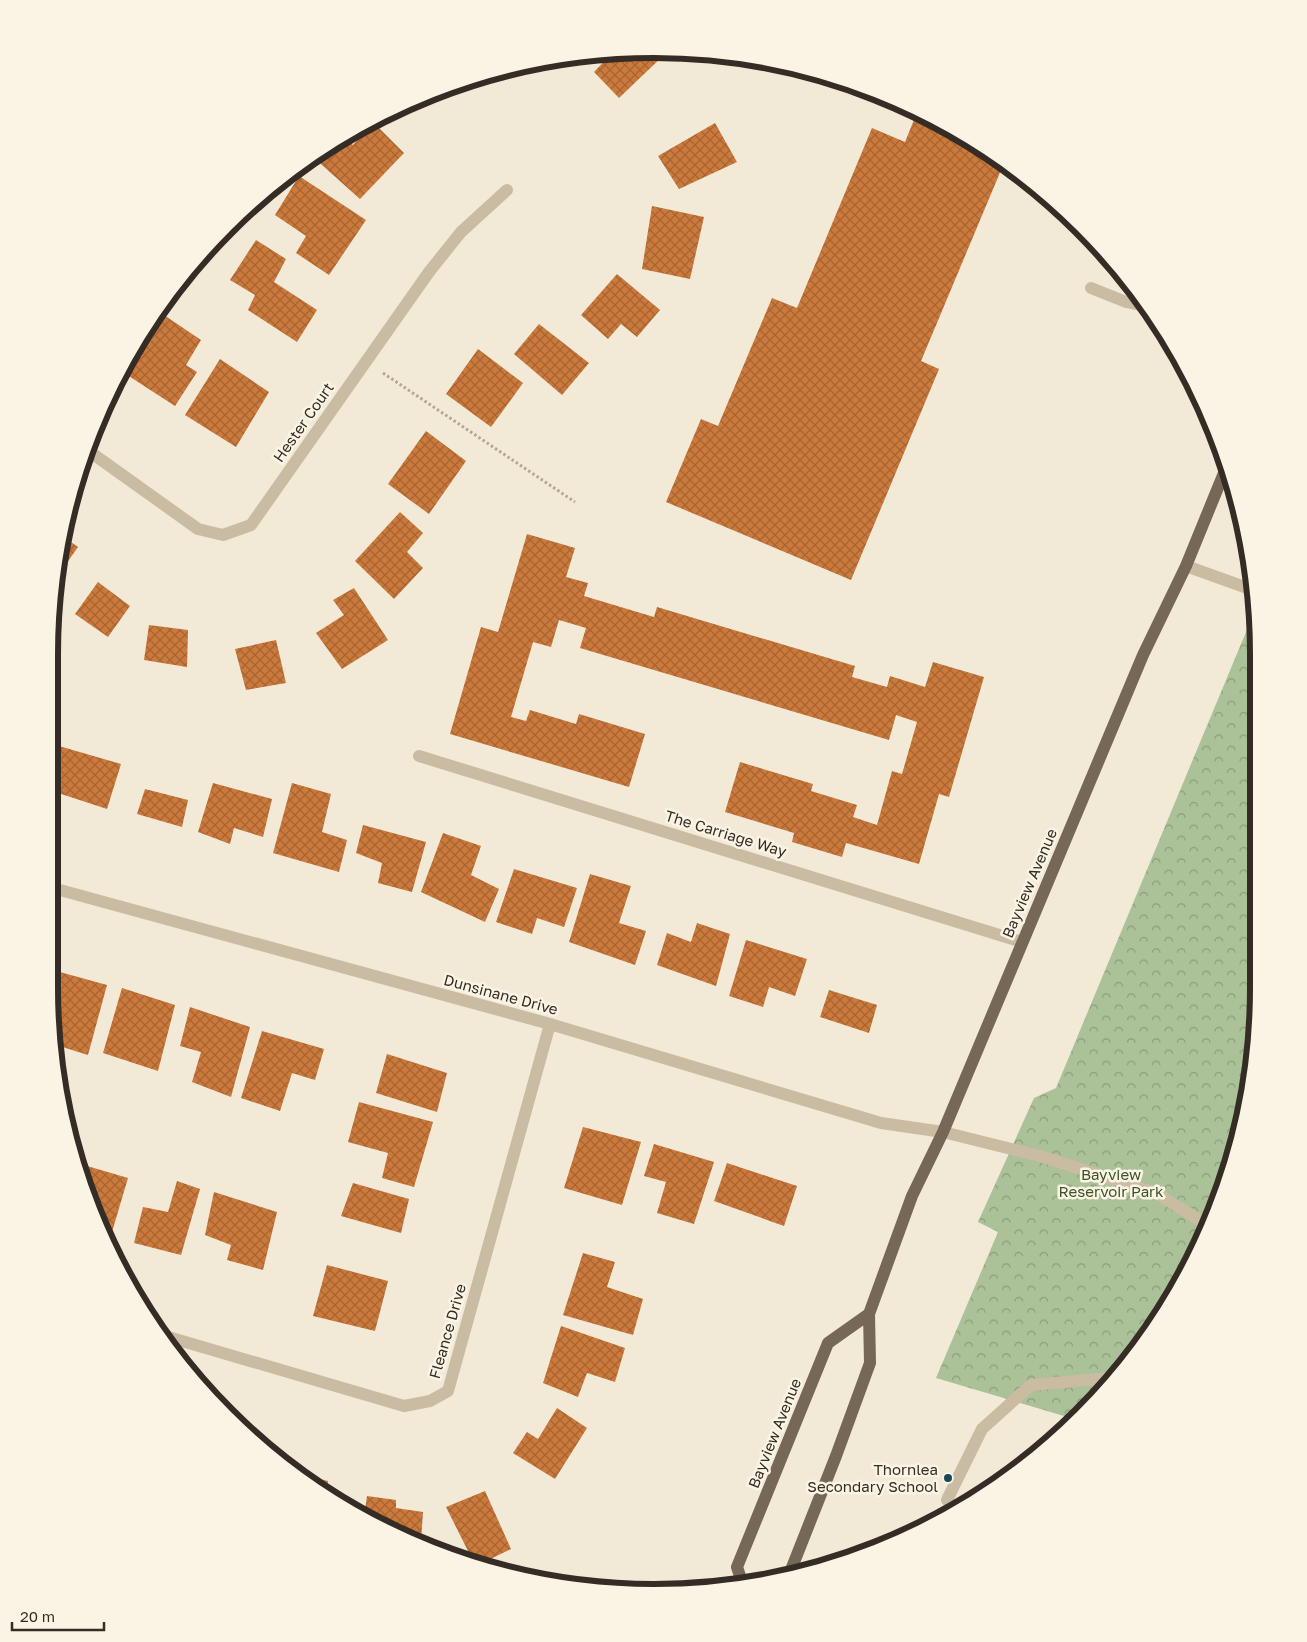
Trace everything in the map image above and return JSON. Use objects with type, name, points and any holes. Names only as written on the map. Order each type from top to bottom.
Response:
[{"type":"main road","name":"Bayview Avenue","points":[[792,1568],[870,1363],[869,1314],[912,1196],[943,1132],[1143,655],[1186,566],[1222,477]]},
{"type":"main road","name":"Bayview Avenue","points":[[741,1577],[738,1567],[828,1343],[869,1314]]},
{"type":"street","name":"Hester Court","points":[[92,453],[198,529],[223,534],[236,532],[251,526],[429,272],[461,232],[506,190]]},
{"type":"street","points":[[1091,288],[1136,304]]},
{"type":"street","points":[[1186,566],[1245,587]]},
{"type":"street","name":"The Carriage Way","points":[[419,756],[1022,942]]},
{"type":"street","name":"Dunsinane Drive","points":[[58,889],[550,1024],[881,1123],[943,1132],[1040,1156],[1156,1193],[1202,1222]]},
{"type":"street","name":"Fleance Drive","points":[[171,1338],[404,1406],[430,1401],[448,1391],[550,1024]]},
{"type":"street","points":[[946,1500],[982,1429],[1031,1385],[1104,1379]]},
{"type":"path","points":[[366,361],[576,502]]},
{"type":"green space","name":"Bayview Reservoir Park","points":[[1249,626],[1250,988],[1244,1066],[1238,1105],[1218,1180],[1204,1217],[1170,1286],[1149,1320],[1126,1351],[1102,1381],[1067,1417],[936,1378],[998,1232],[978,1222],[1034,1098],[1056,1088]]},
{"type":"building","points":[[661,58],[619,98],[594,72],[605,60]]},
{"type":"building","points":[[915,118],[952,137],[1001,170],[921,361],[939,369],[851,580],[666,502],[701,419],[718,426],[772,298],[797,308],[872,128],[905,142]]},
{"type":"building","points":[[715,123],[737,162],[679,189],[658,156]]},
{"type":"building","points":[[377,126],[404,153],[360,199],[318,161],[349,141],[353,145],[363,133]]},
{"type":"building","points":[[299,176],[366,220],[329,275],[296,253],[306,236],[275,215]]},
{"type":"building","points":[[652,206],[704,217],[690,279],[642,269]]},
{"type":"building","points":[[256,240],[286,259],[274,282],[317,310],[297,342],[248,310],[255,295],[230,280]]},
{"type":"building","points":[[617,274],[660,310],[637,337],[621,324],[608,339],[581,315]]},
{"type":"building","points":[[163,315],[201,340],[186,365],[197,372],[175,406],[127,375],[137,355]]},
{"type":"building","points":[[539,324],[589,363],[562,395],[514,354]]},
{"type":"building","points":[[478,349],[523,383],[491,427],[446,394]]},
{"type":"building","points":[[220,359],[269,392],[236,447],[185,415]]},
{"type":"building","points":[[426,431],[466,461],[429,514],[388,484]]},
{"type":"building","points":[[400,512],[423,533],[407,552],[423,568],[394,599],[355,561]]},
{"type":"building","points":[[527,534],[575,548],[566,577],[588,583],[584,596],[654,617],[657,607],[855,666],[852,677],[887,687],[890,676],[925,687],[933,662],[984,677],[949,797],[939,794],[919,864],[846,843],[842,857],[792,842],[794,833],[725,812],[740,762],[813,784],[811,791],[857,805],[853,817],[877,825],[892,771],[902,774],[917,722],[896,715],[889,740],[580,648],[586,628],[559,620],[551,647],[533,642],[511,717],[526,721],[530,710],[576,724],[579,714],[645,734],[629,787],[450,734],[481,627],[498,632]]},
{"type":"building","points":[[68,540],[78,547],[64,566]]},
{"type":"building","points":[[98,582],[130,606],[108,637],[75,614]]},
{"type":"building","points":[[354,588],[388,640],[342,669],[316,633],[344,615],[333,600]]},
{"type":"building","points":[[149,625],[188,630],[187,667],[144,660]]},
{"type":"building","points":[[276,640],[286,683],[246,690],[235,649]]},
{"type":"building","points":[[59,746],[121,764],[107,809],[58,793]]},
{"type":"building","points":[[213,783],[272,799],[263,837],[234,828],[230,844],[198,832]]},
{"type":"building","points":[[292,783],[331,794],[322,832],[347,840],[339,872],[273,853]]},
{"type":"building","points":[[145,789],[188,800],[182,827],[137,814]]},
{"type":"building","points":[[363,825],[426,842],[412,892],[378,883],[382,863],[356,853]]},
{"type":"building","points":[[443,833],[481,846],[471,875],[499,889],[485,922],[421,892]]},
{"type":"building","points":[[514,869],[577,888],[564,927],[537,918],[532,934],[496,922]]},
{"type":"building","points":[[590,874],[631,886],[619,923],[646,931],[635,965],[569,942]]},
{"type":"building","points":[[697,923],[730,934],[716,986],[657,965],[667,933],[691,942]]},
{"type":"building","points":[[746,940],[807,959],[795,996],[769,987],[763,1007],[729,996]]},
{"type":"building","points":[[58,971],[107,985],[88,1055],[61,1047]]},
{"type":"building","points":[[122,988],[175,1005],[158,1071],[103,1053]]},
{"type":"building","points":[[829,990],[877,1005],[869,1033],[820,1017]]},
{"type":"building","points":[[190,1007],[250,1027],[231,1097],[192,1082],[201,1052],[180,1046]]},
{"type":"building","points":[[262,1031],[324,1049],[315,1080],[292,1073],[280,1111],[241,1098]]},
{"type":"building","points":[[387,1054],[447,1073],[437,1112],[376,1093]]},
{"type":"building","points":[[359,1102],[433,1122],[414,1187],[382,1178],[388,1153],[348,1142]]},
{"type":"building","points":[[583,1127],[641,1142],[622,1205],[564,1188]]},
{"type":"building","points":[[654,1144],[714,1162],[694,1224],[657,1213],[666,1182],[644,1176]]},
{"type":"building","points":[[727,1163],[797,1186],[784,1226],[714,1201]]},
{"type":"building","points":[[85,1165],[128,1178],[112,1232],[109,1231],[103,1217]]},
{"type":"building","points":[[177,1181],[200,1189],[181,1255],[134,1243],[143,1207],[168,1212]]},
{"type":"building","points":[[353,1183],[409,1199],[401,1233],[341,1216]]},
{"type":"building","points":[[214,1192],[277,1212],[263,1270],[227,1260],[231,1245],[205,1235]]},
{"type":"building","points":[[583,1253],[615,1262],[607,1287],[643,1299],[633,1335],[563,1315]]},
{"type":"building","points":[[327,1265],[388,1281],[375,1331],[313,1316]]},
{"type":"building","points":[[561,1326],[625,1348],[615,1382],[587,1373],[578,1397],[543,1383]]},
{"type":"building","points":[[557,1408],[587,1428],[555,1479],[513,1453],[527,1432],[538,1439]]},
{"type":"building","points":[[313,1477],[328,1481],[327,1487]]},
{"type":"building","points":[[485,1491],[511,1549],[487,1561],[470,1555],[446,1507]]},
{"type":"building","points":[[367,1496],[396,1500],[396,1508],[423,1512],[421,1537],[390,1523],[365,1510]]},
{"type":"place","name":"Thornlea Secondary School","points":[[948,1478]]}]
